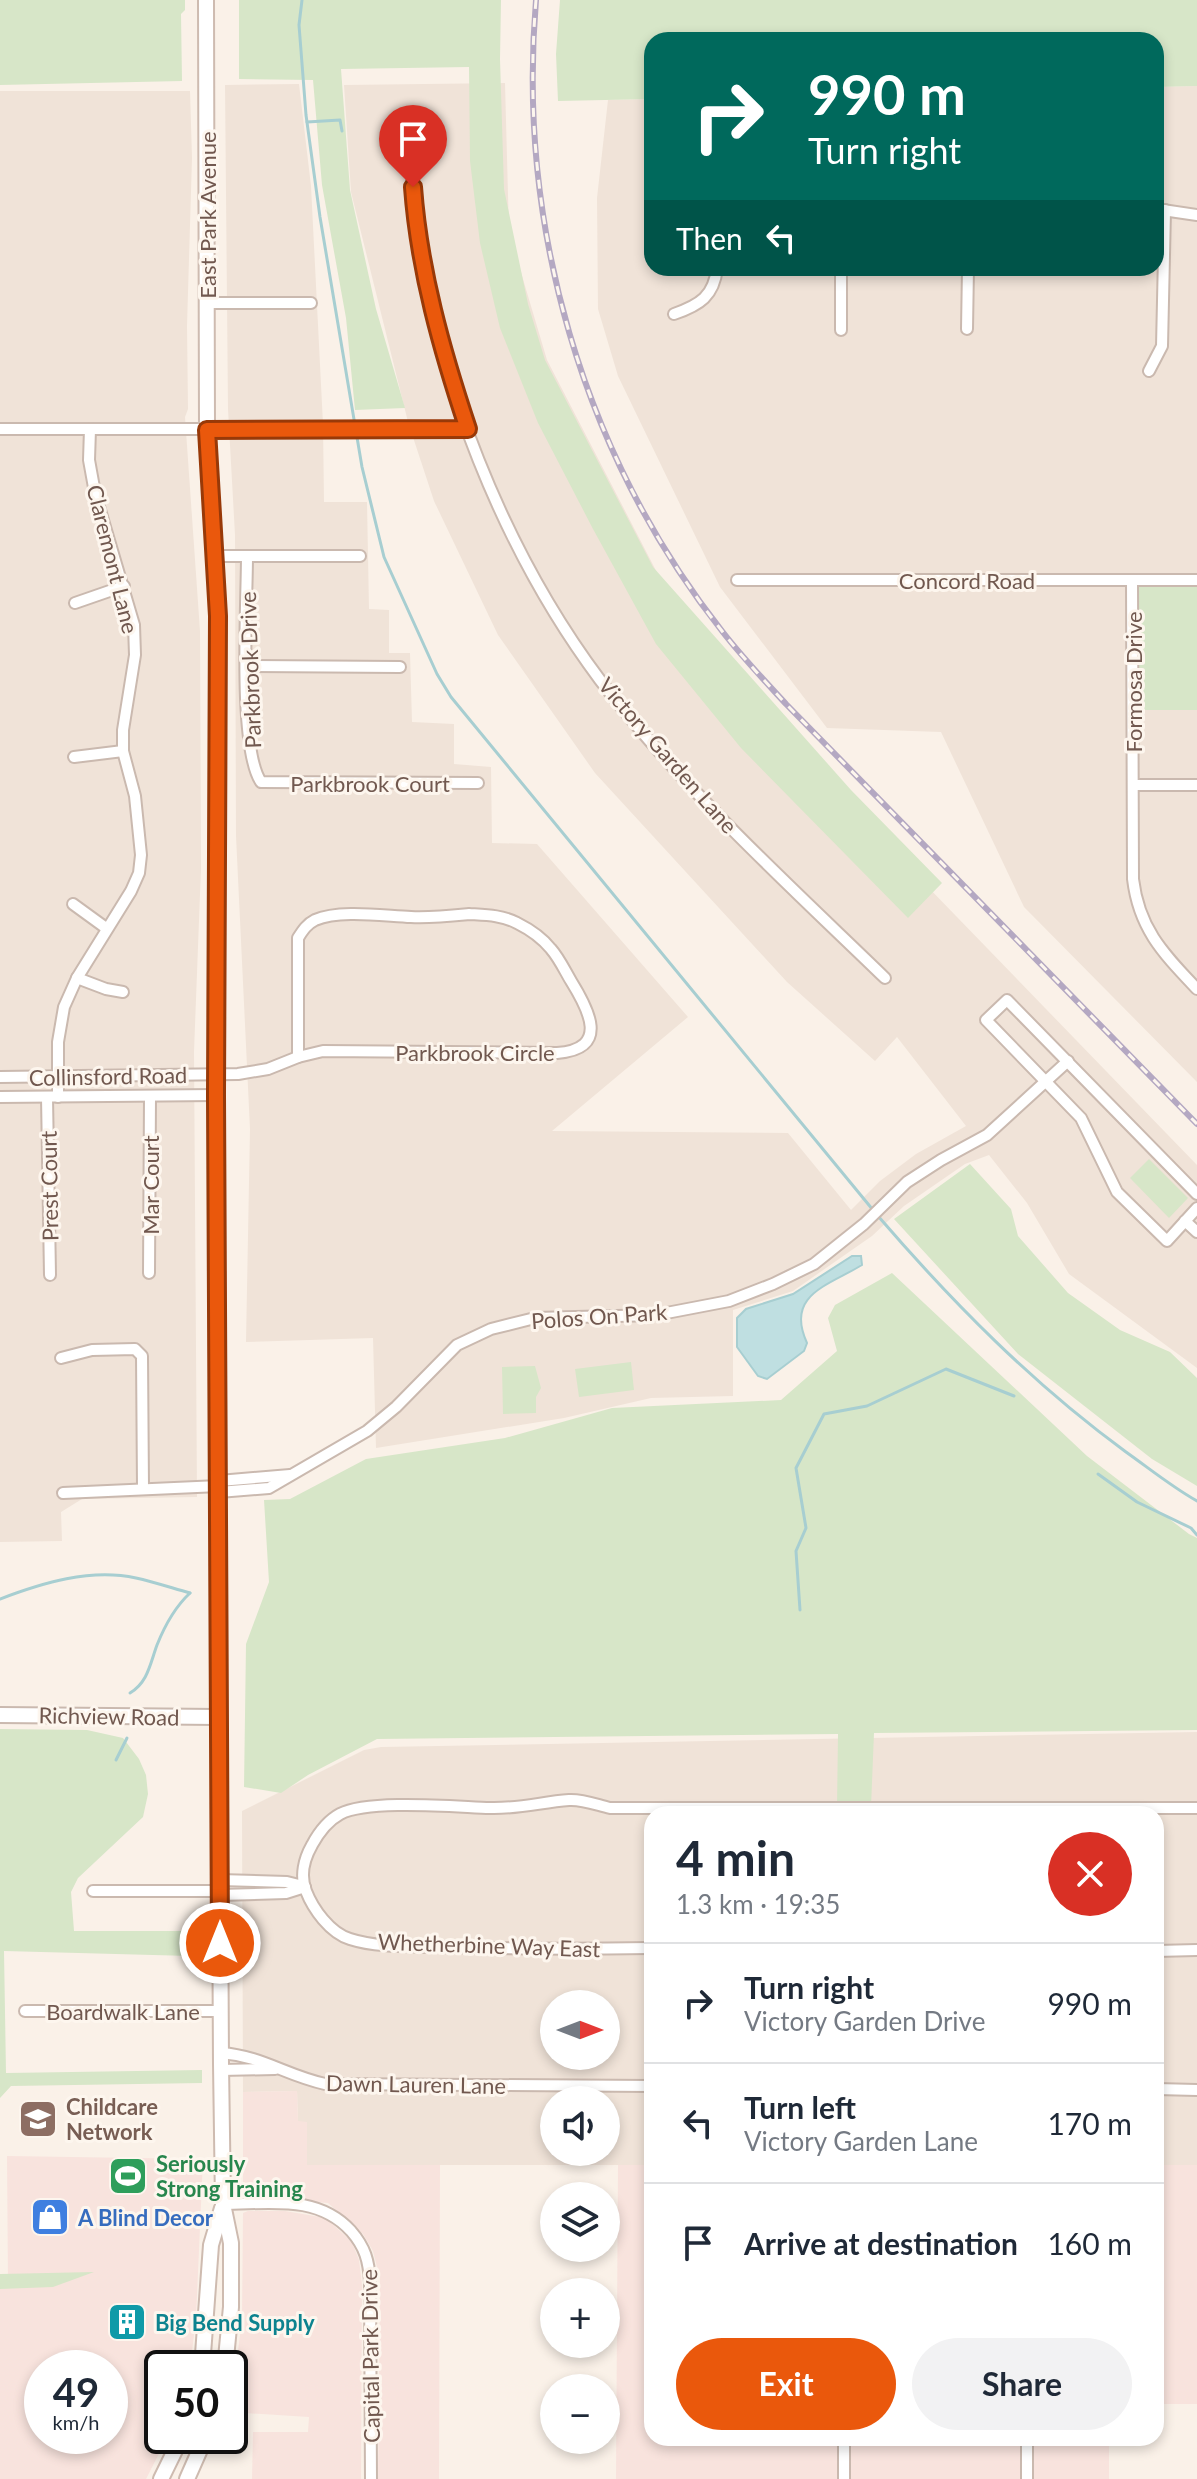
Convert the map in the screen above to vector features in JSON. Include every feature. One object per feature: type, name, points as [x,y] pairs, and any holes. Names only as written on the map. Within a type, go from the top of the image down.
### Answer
[{"type":"main road","name":"East Park Avenue","points":[[206,0],[207,430],[218,616],[216,1095],[223,2204]]},
{"type":"main road","name":"Richview Road","points":[[0,1715],[218,1717]]},
{"type":"main road","points":[[223,2204],[231,2243],[231,2307],[227,2350]]},
{"type":"main road","points":[[204,2350],[211,2245],[223,2204]]},
{"type":"main road","points":[[210,2283],[231,2267]]},
{"type":"main road","points":[[161,2479],[173,2454]]},
{"type":"main road","points":[[187,2479],[198,2454]]},
{"type":"street","name":"Victory Garden Lane","points":[[409,127],[415,218],[444,359],[488,484],[545,597],[600,679],[653,743],[746,842],[885,978]]},
{"type":"street","points":[[1164,210],[1197,215]]},
{"type":"street","points":[[674,314],[693,307],[711,293],[715,276]]},
{"type":"street","points":[[841,276],[841,330]]},
{"type":"street","points":[[967,329],[968,276]]},
{"type":"street","points":[[1149,371],[1162,346],[1161,276]]},
{"type":"street","points":[[207,303],[311,303]]},
{"type":"street","points":[[0,429],[468,429]]},
{"type":"street","name":"Claremont Lane","points":[[53,1097],[58,1077],[60,1022],[77,978],[131,891],[140,864],[135,796],[123,751],[123,730],[135,655],[134,625],[95,493],[89,460],[90,429]]},
{"type":"street","points":[[215,556],[360,556]]},
{"type":"street","name":"Parkbrook Drive","points":[[247,556],[249,727],[253,757],[261,782]]},
{"type":"street","name":"Concord Road","points":[[737,580],[1197,580]]},
{"type":"street","name":"Formosa Drive","points":[[1132,580],[1133,879],[1136,902],[1160,951],[1197,989]]},
{"type":"street","points":[[75,603],[124,586]]},
{"type":"street","points":[[247,666],[400,667]]},
{"type":"street","points":[[74,757],[123,751]]},
{"type":"street","name":"Parkbrook Court","points":[[261,782],[478,783]]},
{"type":"street","points":[[1133,785],[1197,785]]},
{"type":"street","points":[[73,904],[106,928]]},
{"type":"street","name":"Parkbrook Circle","points":[[216,1075],[268,1069],[323,1051],[565,1052],[586,1042],[591,1023],[586,1006],[551,949],[514,921],[469,914],[324,917],[304,928],[298,938],[298,1057]]},
{"type":"street","points":[[77,978],[123,992]]},
{"type":"street","points":[[1197,1194],[1007,1000],[986,1020],[1081,1118],[1117,1192],[1167,1241],[1197,1208]]},
{"type":"street","name":"Polos On Park","points":[[63,1493],[219,1486],[292,1475],[367,1431],[452,1350],[491,1329],[535,1318],[656,1315],[729,1301],[773,1284],[814,1264],[925,1169],[987,1135],[1068,1061]]},
{"type":"street","name":"Collinsford Road","points":[[0,1077],[216,1075]]},
{"type":"street","points":[[91,1097],[92,1077]]},
{"type":"street","name":"Collinsford Road","points":[[0,1097],[216,1095]]},
{"type":"street","name":"Prest Court","points":[[50,1275],[53,1097]]},
{"type":"street","name":"Mar Court","points":[[149,1273],[150,1097]]},
{"type":"street","points":[[1185,1221],[1197,1232]]},
{"type":"street","points":[[61,1358],[92,1350],[135,1349],[140,1352],[143,1488]]},
{"type":"street","points":[[93,1891],[220,1889],[287,1882],[305,1887],[304,1865],[313,1843],[330,1820],[355,1809],[429,1805],[493,1808],[538,1806],[569,1800],[610,1808],[644,1808]]},
{"type":"street","points":[[1164,1808],[1197,1808]]},
{"type":"street","name":"Whetherbine Way East","points":[[305,1887],[310,1901],[343,1936],[384,1945],[518,1949],[644,1948]]},
{"type":"street","points":[[1164,1951],[1197,1950]]},
{"type":"street","name":"Boardwalk Lane","points":[[25,2011],[221,2011]]},
{"type":"street","name":"Dawn Lauren Lane","points":[[221,2053],[245,2055],[301,2078],[325,2084],[644,2086]]},
{"type":"street","name":"Dawn Lauren Lane","points":[[221,2070],[279,2068]]},
{"type":"street","points":[[1164,2089],[1197,2090]]},
{"type":"street","name":"Capital Park Drive","points":[[223,2204],[304,2204],[319,2207],[342,2221],[366,2253],[370,2282],[371,2479]]},
{"type":"street","points":[[844,2446],[844,2479]]},
{"type":"street","points":[[1027,2446],[1027,2479]]},
{"type":"shaded area","points":[[505,83],[509,232],[547,360],[665,588],[743,696],[1197,1165],[1197,1368],[1069,1274],[1027,1203],[989,1155],[965,1164],[904,1206],[872,1236],[793,1291],[733,1310],[733,1396],[651,1398],[564,1418],[376,1448],[373,1338],[246,1342],[250,1129],[236,836],[235,535],[228,409],[225,85],[299,84],[311,186],[324,502],[367,502],[369,609],[389,610],[389,653],[410,653],[412,722],[454,724],[454,764],[491,767],[492,843],[537,844],[688,1017],[552,1131],[788,1133],[851,1210],[880,1181],[916,1154],[966,1126],[897,1037],[875,1061],[787,982],[595,773],[498,635],[434,501],[408,422],[351,192],[344,85]]},
{"type":"shaded area","points":[[1197,86],[1197,1082],[1024,907],[941,732],[827,728],[720,587],[618,376],[598,309],[597,198],[608,100],[644,99],[644,276],[1164,276],[1164,87]]},
{"type":"shaded area","points":[[0,91],[190,91],[192,158],[188,409],[185,417],[200,631],[201,868],[194,1052],[197,1497],[82,1499],[61,1512],[62,1541],[0,1542]]},
{"type":"shaded area","points":[[1197,1732],[1197,2165],[1164,2165],[1164,1806],[644,1806],[644,2165],[620,2165],[620,2086],[540,2086],[540,2165],[307,2165],[307,2122],[298,2122],[297,2091],[243,2092],[242,1811],[364,1750],[381,1747]]},
{"type":"shaded area","points":[[297,2091],[298,2121],[307,2122],[307,2165],[440,2165],[439,2479],[378,2479],[380,2279],[373,2251],[363,2234],[328,2203],[248,2197],[243,2194],[243,2092]]},
{"type":"shaded area","points":[[7,2156],[203,2159],[192,2350],[144,2350],[144,2454],[159,2454],[146,2479],[0,2479],[0,2285],[8,2284]]},
{"type":"shaded area","points":[[644,2165],[644,2446],[1109,2446],[1109,2479],[616,2479],[616,2454],[620,2454],[620,2374],[617,2374],[617,2358],[620,2358],[618,2166]]},
{"type":"shaded area","points":[[1164,2165],[1197,2165],[1197,2404],[1164,2404]]},
{"type":"shaded area","points":[[285,2211],[326,2218],[352,2242],[359,2260],[362,2285],[361,2479],[252,2479],[253,2432],[308,2432],[309,2417],[248,2413],[248,2350],[238,2350],[242,2320],[243,2213]]},
{"type":"green space","points":[[0,0],[185,0],[185,10],[181,14],[182,81],[0,85]]},
{"type":"green space","points":[[239,0],[501,0],[504,189],[528,304],[545,360],[653,567],[851,790],[942,883],[908,918],[741,748],[656,644],[538,423],[500,328],[480,243],[470,161],[469,67],[341,69],[350,190],[376,309],[405,408],[355,410],[346,318],[322,185],[313,80],[239,79]]},
{"type":"green space","points":[[560,0],[1197,0],[1197,86],[1164,87],[1164,32],[644,32],[644,99],[558,101],[556,54]]},
{"type":"green space","points":[[1136,583],[1197,583],[1197,710],[1136,710]]},
{"type":"green space","points":[[1149,1159],[1188,1198],[1169,1218],[1130,1178]]},
{"type":"green space","points":[[970,1164],[1011,1209],[1018,1236],[1068,1293],[1120,1330],[1170,1352],[1197,1378],[1197,1486],[1152,1459],[1018,1354],[894,1219]]},
{"type":"green space","points":[[892,1273],[1087,1456],[1197,1538],[1197,1730],[874,1733],[871,1806],[837,1806],[838,1734],[377,1739],[308,1775],[281,1793],[244,1787],[246,1644],[269,1582],[264,1500],[290,1499],[366,1459],[505,1438],[612,1408],[781,1400],[837,1351],[828,1318],[835,1305]]},
{"type":"green space","points":[[631,1362],[634,1390],[579,1397],[575,1369]]},
{"type":"green space","points":[[535,1366],[541,1388],[536,1397],[536,1413],[503,1414],[502,1367]]},
{"type":"green space","points":[[0,1729],[87,1730],[123,1738],[139,1759],[146,1775],[148,1794],[143,1817],[78,1878],[71,1892],[74,1931],[191,1931],[190,1956],[4,1951],[6,2073],[202,2070],[202,2083],[11,2086],[0,2098]]},
{"type":"green space","points":[[94,2272],[53,2287],[0,2289],[0,2274]]},
{"type":"water","points":[[852,1256],[861,1256],[862,1265],[823,1286],[806,1303],[801,1314],[807,1343],[804,1351],[767,1379],[758,1376],[737,1347],[737,1318],[746,1309],[793,1294]]},
{"type":"waterway","points":[[302,0],[299,25],[306,115],[362,467],[384,557],[437,674],[451,697],[873,1210]]},
{"type":"waterway","points":[[307,122],[340,120],[342,131]]},
{"type":"waterway","points":[[878,1216],[935,1280],[1026,1370],[1092,1426],[1197,1501]]},
{"type":"waterway","points":[[800,1610],[796,1551],[806,1528],[796,1468],[824,1414],[867,1406],[946,1369],[1014,1396]]},
{"type":"waterway","points":[[1098,1474],[1137,1502],[1191,1528],[1197,1535]]},
{"type":"waterway","points":[[0,1599],[49,1583],[101,1575],[136,1578],[190,1593]]},
{"type":"waterway","points":[[130,1693],[145,1678],[167,1623],[190,1593]]},
{"type":"waterway","points":[[116,1760],[127,1738]]},
{"type":"railway","points":[[536,0],[533,84],[537,168],[550,252],[569,333],[597,412],[631,489],[673,562],[730,641],[786,704],[1197,1124]]},
{"type":"place","name":"Childcare Network","points":[[38,2119]]},
{"type":"place","name":"Seriously Strong Training","points":[[128,2176]]},
{"type":"place","name":"A Blind Decor","points":[[50,2217]]},
{"type":"place","name":"Big Bend Supply","points":[[127,2322]]},
{"type":"route","points":[[220,1943],[216,1095],[218,616],[207,430],[468,429],[444,359],[424,269],[413,187]]}]
